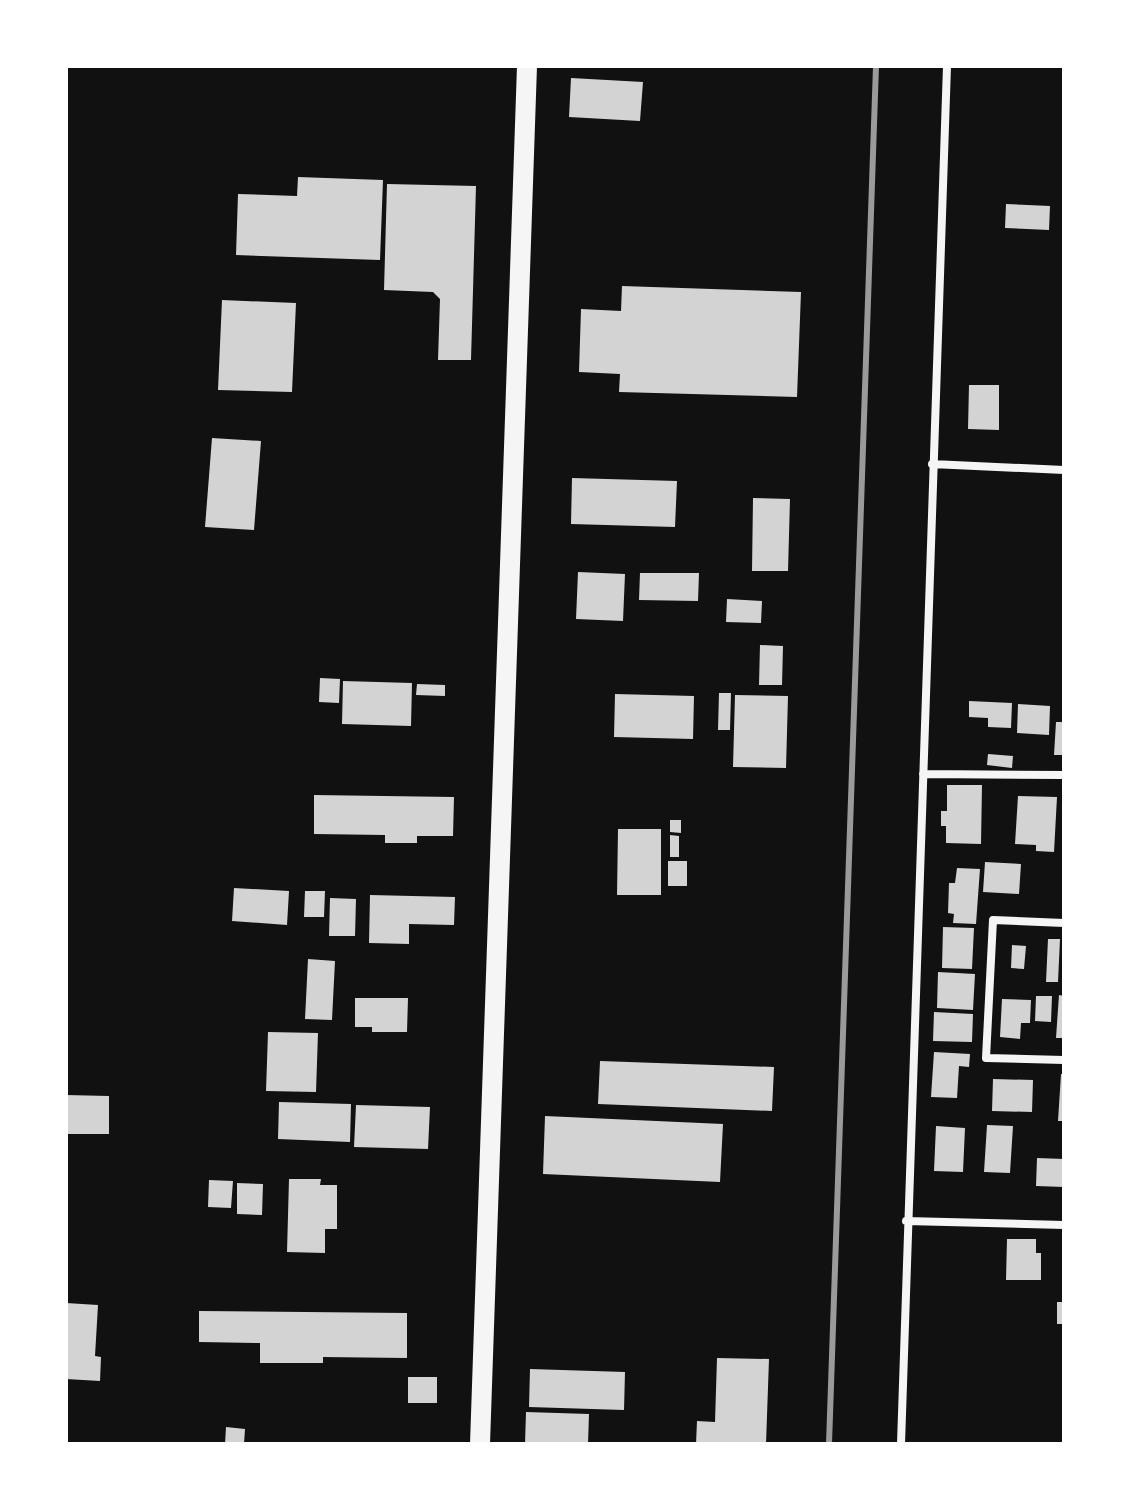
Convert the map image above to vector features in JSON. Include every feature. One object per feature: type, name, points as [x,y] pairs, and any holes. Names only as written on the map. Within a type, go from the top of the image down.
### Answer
[{"type":"highway","points":[[480,1444],[527,66]]},
{"type":"street","points":[[901,1444],[906,1221],[947,66]]},
{"type":"street","points":[[932,464],[1064,470]]},
{"type":"street","points":[[923,774],[1064,775]]},
{"type":"street","points":[[1064,923],[993,920],[986,1058],[1064,1060]]},
{"type":"street","points":[[906,1221],[1064,1225]]},
{"type":"building","points":[[571,78],[643,82],[640,121],[569,117]]},
{"type":"building","points":[[298,177],[383,180],[380,260],[236,255],[238,194],[297,196]]},
{"type":"building","points":[[387,184],[476,186],[471,360],[438,360],[440,299],[433,292],[384,290]]},
{"type":"building","points":[[1006,204],[1050,206],[1049,230],[1005,228]]},
{"type":"building","points":[[622,286],[801,292],[797,397],[619,392],[620,374],[579,372],[581,309],[621,311]]},
{"type":"building","points":[[222,300],[296,303],[292,392],[218,390]]},
{"type":"building","points":[[969,385],[999,385],[999,430],[968,429]]},
{"type":"building","points":[[212,438],[261,441],[254,530],[205,527]]},
{"type":"building","points":[[572,478],[677,481],[675,527],[571,524]]},
{"type":"building","points":[[753,498],[790,499],[788,571],[752,571]]},
{"type":"building","points":[[578,572],[625,574],[623,621],[576,619]]},
{"type":"building","points":[[640,573],[699,573],[698,601],[639,600]]},
{"type":"building","points":[[727,599],[762,601],[761,623],[726,622]]},
{"type":"building","points":[[760,645],[783,646],[782,685],[759,685]]},
{"type":"building","points":[[320,678],[340,679],[339,703],[319,702]]},
{"type":"building","points":[[343,681],[412,683],[411,726],[342,724]]},
{"type":"building","points":[[417,684],[445,685],[445,696],[416,695]]},
{"type":"building","points":[[719,693],[731,693],[730,730],[718,730]]},
{"type":"building","points":[[615,694],[694,696],[693,739],[614,737]]},
{"type":"building","points":[[735,695],[788,696],[786,768],[733,767]]},
{"type":"building","points":[[969,701],[1012,703],[1011,728],[988,727],[988,718],[969,717]]},
{"type":"building","points":[[1018,704],[1050,706],[1049,735],[1017,733]]},
{"type":"building","points":[[1056,722],[1064,722],[1064,755],[1054,755]]},
{"type":"building","points":[[988,754],[1013,756],[1012,768],[987,765]]},
{"type":"building","points":[[947,785],[982,785],[981,844],[946,843],[946,826],[941,826],[941,811],[947,811]]},
{"type":"building","points":[[314,795],[454,797],[453,836],[417,836],[417,843],[385,843],[385,835],[314,834]]},
{"type":"building","points":[[1018,796],[1057,797],[1054,852],[1036,851],[1036,845],[1015,844]]},
{"type":"building","points":[[670,820],[681,820],[681,833],[670,832]]},
{"type":"building","points":[[618,829],[661,829],[661,895],[617,895]]},
{"type":"building","points":[[670,835],[679,836],[679,857],[670,857]]},
{"type":"building","points":[[668,861],[687,861],[687,886],[668,886]]},
{"type":"building","points":[[985,862],[1021,864],[1019,894],[983,892]]},
{"type":"building","points":[[957,868],[980,869],[976,924],[953,923],[954,914],[948,913],[949,883],[955,883]]},
{"type":"building","points":[[234,888],[289,891],[287,925],[232,921]]},
{"type":"building","points":[[305,891],[325,891],[324,917],[304,917]]},
{"type":"building","points":[[370,895],[455,897],[454,925],[409,924],[409,944],[369,943]]},
{"type":"building","points":[[330,898],[356,899],[355,936],[329,936]]},
{"type":"building","points":[[943,927],[974,928],[972,969],[942,968]]},
{"type":"building","points":[[1048,939],[1060,939],[1058,982],[1046,982]]},
{"type":"building","points":[[1012,945],[1026,946],[1024,969],[1011,968]]},
{"type":"building","points":[[308,959],[335,961],[332,1020],[305,1019]]},
{"type":"building","points":[[938,972],[975,974],[973,1010],[937,1008]]},
{"type":"building","points":[[1059,995],[1064,996],[1064,1038],[1056,1038]]},
{"type":"building","points":[[1036,996],[1052,996],[1051,1022],[1035,1021]]},
{"type":"building","points":[[355,998],[408,998],[407,1032],[372,1032],[372,1027],[355,1027]]},
{"type":"building","points":[[1002,999],[1031,1000],[1030,1023],[1021,1023],[1020,1039],[1000,1037]]},
{"type":"building","points":[[934,1012],[973,1014],[972,1042],[933,1041]]},
{"type":"building","points":[[268,1032],[318,1033],[316,1092],[266,1091]]},
{"type":"building","points":[[934,1052],[970,1054],[969,1067],[959,1066],[957,1098],[931,1097]]},
{"type":"building","points":[[600,1061],[774,1067],[772,1111],[598,1104]]},
{"type":"building","points":[[1061,1074],[1064,1074],[1064,1121],[1058,1121]]},
{"type":"building","points":[[993,1079],[1033,1080],[1032,1112],[992,1111]]},
{"type":"building","points":[[66,1095],[109,1096],[109,1134],[66,1134]]},
{"type":"building","points":[[279,1102],[351,1104],[350,1142],[278,1139]]},
{"type":"building","points":[[356,1105],[430,1107],[428,1149],[354,1147]]},
{"type":"building","points":[[545,1116],[723,1124],[720,1182],[543,1174]]},
{"type":"building","points":[[987,1125],[1013,1126],[1010,1173],[984,1172]]},
{"type":"building","points":[[936,1126],[965,1128],[963,1172],[934,1171]]},
{"type":"building","points":[[1037,1158],[1064,1159],[1064,1187],[1036,1186]]},
{"type":"building","points":[[289,1179],[321,1179],[320,1185],[337,1185],[337,1229],[325,1229],[325,1253],[287,1252]]},
{"type":"building","points":[[209,1180],[233,1181],[231,1208],[208,1207]]},
{"type":"building","points":[[237,1183],[263,1184],[262,1215],[237,1214]]},
{"type":"building","points":[[1007,1239],[1036,1239],[1036,1253],[1041,1253],[1041,1280],[1006,1280]]},
{"type":"building","points":[[1057,1302],[1064,1302],[1064,1324],[1057,1324]]},
{"type":"building","points":[[66,1303],[98,1305],[95,1356],[101,1357],[100,1381],[66,1379]]},
{"type":"building","points":[[199,1311],[407,1313],[407,1358],[323,1357],[323,1363],[260,1363],[260,1343],[199,1342]]},
{"type":"building","points":[[717,1358],[769,1359],[766,1444],[696,1444],[697,1421],[715,1422]]},
{"type":"building","points":[[530,1369],[625,1372],[624,1410],[529,1407]]},
{"type":"building","points":[[408,1377],[437,1377],[437,1403],[408,1403]]},
{"type":"building","points":[[526,1412],[589,1414],[588,1444],[525,1444]]},
{"type":"building","points":[[226,1427],[245,1429],[244,1444],[225,1444]]},
{"type":"railway","points":[[829,1444],[876,66]]}]
